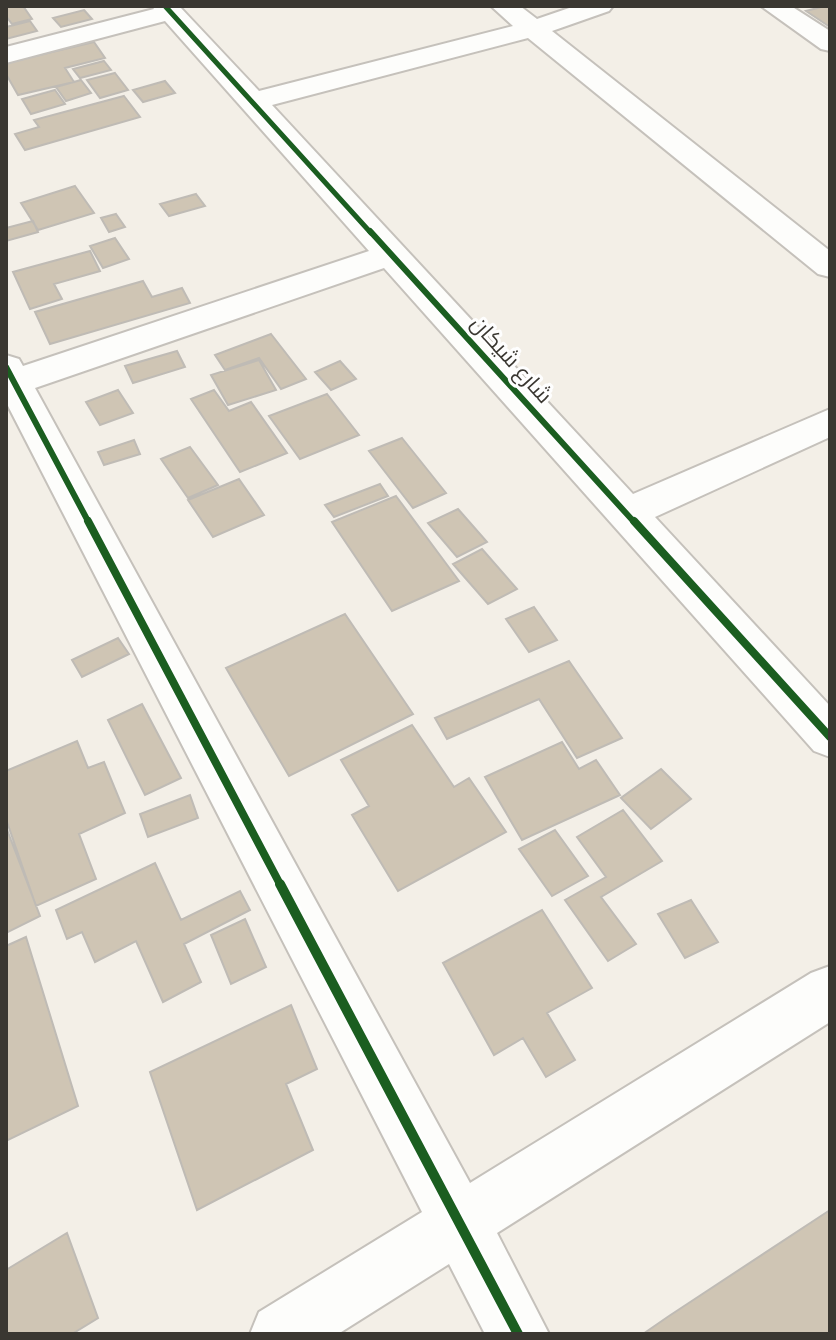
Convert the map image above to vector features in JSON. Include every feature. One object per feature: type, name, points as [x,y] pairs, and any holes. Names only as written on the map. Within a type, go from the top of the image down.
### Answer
[{"type":"street","points":[[504,6],[830,267]]},
{"type":"street","points":[[255,101],[533,29],[600,6]]},
{"type":"street","points":[[774,6],[830,43]]},
{"type":"street","points":[[6,55],[168,9]]},
{"type":"street","name":"شارع شيكان","points":[[168,9],[255,101],[830,737]]},
{"type":"street","points":[[391,254],[9,378],[462,1223],[518,1334]]},
{"type":"street","points":[[627,513],[830,422]]},
{"type":"street","points":[[281,1334],[830,992]]},
{"type":"building","points":[[6,6],[23,6],[32,19],[12,24],[6,16]]},
{"type":"building","points":[[825,6],[830,6],[830,27],[806,11]]},
{"type":"building","points":[[84,10],[92,19],[61,27],[53,18]]},
{"type":"building","points":[[30,21],[37,31],[6,39],[6,27]]},
{"type":"building","points":[[94,42],[105,58],[65,68],[74,82],[18,95],[6,74],[6,63]]},
{"type":"building","points":[[104,61],[111,70],[80,78],[73,69]]},
{"type":"building","points":[[115,73],[128,90],[100,98],[87,80]]},
{"type":"building","points":[[81,80],[91,93],[66,101],[56,87]]},
{"type":"building","points":[[165,81],[175,93],[143,102],[133,90]]},
{"type":"building","points":[[55,90],[65,104],[31,114],[22,99]]},
{"type":"building","points":[[124,96],[140,117],[25,150],[15,134],[39,127],[34,120]]},
{"type":"building","points":[[75,186],[94,213],[38,230],[21,203]]},
{"type":"building","points":[[196,194],[205,206],[169,216],[160,204]]},
{"type":"building","points":[[116,214],[125,227],[109,232],[101,218]]},
{"type":"building","points":[[33,221],[38,232],[6,241],[6,228]]},
{"type":"building","points":[[115,238],[129,259],[103,268],[90,246]]},
{"type":"building","points":[[90,251],[100,271],[54,284],[62,299],[30,309],[13,272]]},
{"type":"building","points":[[143,281],[152,297],[182,288],[190,303],[50,344],[35,312]]},
{"type":"building","points":[[271,334],[306,379],[281,389],[259,358],[225,370],[215,355]]},
{"type":"building","points":[[177,351],[185,367],[133,383],[125,366]]},
{"type":"building","points":[[259,360],[276,390],[228,405],[211,375]]},
{"type":"building","points":[[340,361],[356,379],[331,390],[315,372]]},
{"type":"building","points":[[118,390],[133,413],[100,425],[86,402]]},
{"type":"building","points":[[214,390],[229,411],[251,402],[287,453],[240,472],[191,399]]},
{"type":"building","points":[[327,394],[359,435],[300,459],[269,416]]},
{"type":"building","points":[[402,438],[446,493],[413,508],[369,451]]},
{"type":"building","points":[[134,440],[140,454],[104,465],[98,452]]},
{"type":"building","points":[[190,447],[218,485],[188,498],[161,459]]},
{"type":"building","points":[[239,479],[264,515],[213,537],[188,500]]},
{"type":"building","points":[[380,484],[388,496],[334,517],[325,505]]},
{"type":"building","points":[[396,496],[459,581],[392,611],[332,522]]},
{"type":"building","points":[[458,509],[487,542],[457,557],[428,523]]},
{"type":"building","points":[[482,549],[517,589],[488,604],[453,564]]},
{"type":"building","points":[[534,607],[557,640],[529,652],[506,619]]},
{"type":"building","points":[[345,614],[413,714],[289,776],[226,668]]},
{"type":"building","points":[[118,638],[129,654],[82,677],[72,660]]},
{"type":"building","points":[[569,661],[622,738],[577,758],[539,699],[447,739],[435,718]]},
{"type":"building","points":[[142,704],[181,778],[145,795],[108,720]]},
{"type":"building","points":[[412,725],[454,787],[469,778],[506,832],[398,891],[352,815],[369,806],[341,760]]},
{"type":"building","points":[[77,741],[88,768],[104,762],[125,813],[79,834],[96,879],[36,906],[6,819],[6,771]]},
{"type":"building","points":[[562,742],[579,769],[596,760],[620,795],[522,840],[485,777]]},
{"type":"building","points":[[661,769],[691,799],[651,829],[621,798]]},
{"type":"building","points":[[190,795],[198,818],[148,837],[140,814]]},
{"type":"building","points":[[623,810],[662,861],[601,897],[636,944],[608,961],[565,900],[606,877],[577,837]]},
{"type":"building","points":[[6,827],[40,916],[6,933]]},
{"type":"building","points":[[555,830],[588,876],[552,896],[519,849]]},
{"type":"building","points":[[155,863],[181,920],[240,891],[250,910],[184,944],[201,982],[163,1002],[136,941],[95,962],[82,932],[67,939],[56,910]]},
{"type":"building","points":[[691,900],[718,942],[685,958],[658,914]]},
{"type":"building","points":[[542,910],[592,988],[547,1013],[575,1060],[546,1077],[523,1038],[494,1055],[443,963]]},
{"type":"building","points":[[245,919],[266,967],[231,984],[211,935]]},
{"type":"building","points":[[26,937],[78,1106],[6,1141],[6,946]]},
{"type":"building","points":[[291,1005],[317,1069],[286,1084],[313,1150],[197,1210],[150,1072]]},
{"type":"building","points":[[830,1210],[830,1334],[643,1334],[669,1316]]},
{"type":"building","points":[[67,1233],[98,1318],[72,1334],[6,1334],[6,1270]]},
{"type":"cycle path","points":[[165,6],[830,737]]},
{"type":"cycle path","points":[[6,367],[518,1334]]}]
